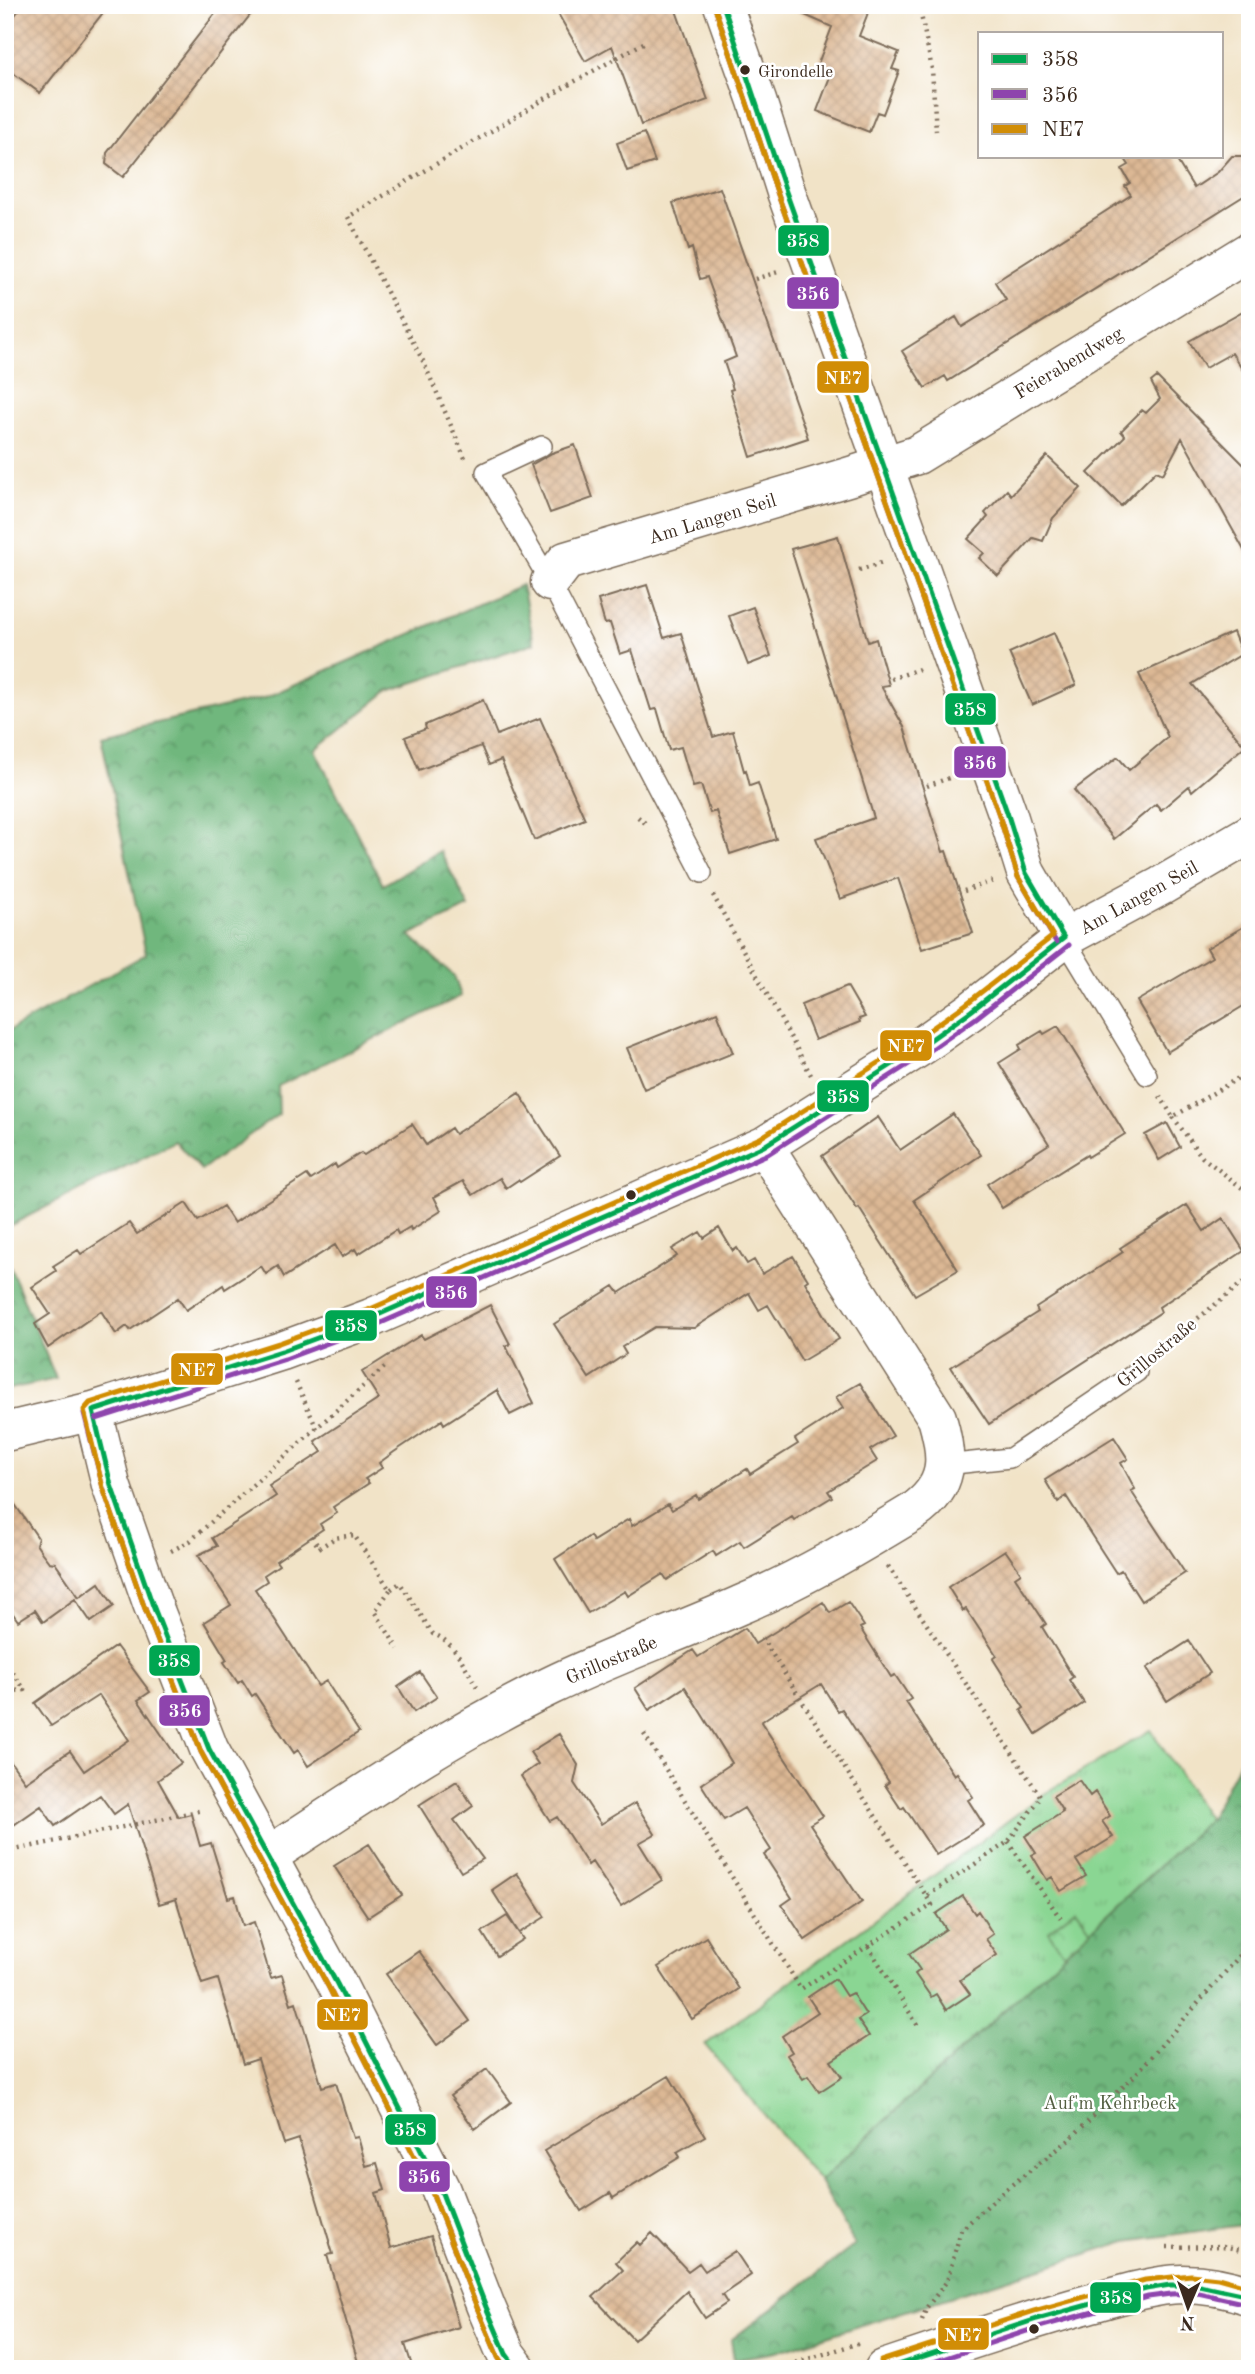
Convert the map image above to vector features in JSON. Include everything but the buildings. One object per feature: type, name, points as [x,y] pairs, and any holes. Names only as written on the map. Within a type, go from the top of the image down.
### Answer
[{"type":"street","name":"Am Langen Seil","points":[[723,5],[883,466],[1007,812],[1026,873],[1063,938],[1161,886],[1250,834]]},
{"type":"street","name":"Feierabendweg","points":[[883,466],[917,455],[1250,251]]},
{"type":"street","name":"Am Langen Seil","points":[[550,582],[566,561],[883,466]]},
{"type":"street","points":[[5,1432],[93,1411],[272,1354],[371,1318],[764,1146],[828,1107],[971,1011],[1063,938]]},
{"type":"street","points":[[764,1146],[937,1418],[944,1444],[945,1465]]},
{"type":"street","points":[[93,1411],[111,1485],[209,1749],[337,1984],[440,2188],[486,2307],[506,2354],[517,2369]]},
{"type":"street","name":"Grillostraße","points":[[268,1856],[405,1767],[494,1714],[597,1664],[742,1605],[870,1538],[928,1501],[940,1486],[945,1465]]},
{"type":"street","points":[[884,2369],[1119,2295],[1179,2284],[1218,2287],[1250,2296]]},
{"type":"lane","points":[[542,446],[486,472],[550,582],[702,873]]},
{"type":"lane","points":[[1063,938],[1147,1075]]},
{"type":"lane","name":"Grillostraße","points":[[945,1465],[1010,1458],[1137,1373]]},
{"type":"path","points":[[919,5],[933,69],[936,131]]},
{"type":"path","points":[[486,472],[466,461],[424,363],[348,217],[563,88],[647,41]]},
{"type":"path","points":[[755,279],[779,272]]},
{"type":"path","points":[[859,570],[882,563]]},
{"type":"path","points":[[891,679],[919,669]]},
{"type":"path","points":[[927,786],[957,775]]},
{"type":"path","points":[[638,817],[647,825]]},
{"type":"path","points":[[702,873],[828,1107]]},
{"type":"path","points":[[964,891],[994,881]]},
{"type":"path","points":[[1173,1117],[1250,1071]]},
{"type":"path","points":[[1147,1075],[1202,1157],[1250,1194]]},
{"type":"path","name":"Grillostraße","points":[[1137,1373],[1154,1354],[1250,1277]]},
{"type":"path","points":[[140,1569],[190,1541],[387,1364]]},
{"type":"path","points":[[305,1402],[317,1429]]},
{"type":"path","points":[[312,1536],[319,1548],[335,1538],[354,1535],[390,1590]]},
{"type":"path","points":[[870,1538],[1041,1797],[1008,1842],[927,1896]]},
{"type":"path","points":[[398,1649],[375,1611],[390,1590],[400,1583],[433,1634],[442,1637],[465,1668]]},
{"type":"path","points":[[644,1734],[801,1989],[932,1905],[742,1605]]},
{"type":"path","points":[[5,1661],[25,1690],[13,1691],[5,1696]]},
{"type":"path","points":[[5,1852],[237,1802]]},
{"type":"path","points":[[1008,1842],[1063,1922]]},
{"type":"path","points":[[933,2353],[922,2321],[927,2307],[947,2281],[961,2230],[1005,2190],[1068,2141],[1136,2074],[1250,1944]]},
{"type":"path","points":[[868,1946],[918,2026]]},
{"type":"green space","points":[[522,585],[534,643],[388,691],[315,750],[383,885],[440,851],[469,907],[409,935],[454,976],[461,996],[278,1086],[279,1114],[201,1170],[175,1141],[5,1228],[5,1033],[146,954],[101,736],[264,698]]},
{"type":"green space","points":[[5,1254],[56,1379],[5,1390]]},
{"type":"green space","points":[[1151,1730],[1209,1820],[820,2181],[705,2045],[1044,1794]]},
{"type":"green space","name":"Auf'm Kehrbeck","points":[[1250,1742],[1250,2224],[1127,2241],[776,2352],[734,2359],[731,2340],[855,2245],[820,2181],[1209,1820]]},
{"type":"green space","points":[[1076,1909],[1091,1930],[1064,1954],[1048,1931]]},
{"type":"transit line","name":"358","points":[[723,5],[785,189],[1007,812],[1026,873],[1064,938]]},
{"type":"transit line","name":"356","points":[[715,8],[777,192],[999,815],[1018,877],[1056,942]]},
{"type":"transit line","name":"NE7","points":[[506,2369],[478,2310],[432,2192],[329,1988],[201,1752],[144,1606],[103,1488],[84,1410],[90,1403],[279,1343],[368,1310],[760,1138],[918,1038],[1053,936],[1018,877],[999,815],[777,192],[715,8]]},
{"type":"transit line","name":"358","points":[[93,1411],[282,1351],[371,1318],[764,1146],[923,1045],[1064,938]]},
{"type":"transit line","name":"356","points":[[96,1419],[285,1359],[374,1326],[768,1154],[928,1052],[1069,945]]},
{"type":"transit line","name":"358","points":[[93,1411],[111,1485],[152,1603],[209,1749],[337,1984],[440,2188],[486,2307],[506,2354],[517,2369]]},
{"type":"transit line","name":"356","points":[[84,1413],[103,1488],[144,1606],[201,1752],[329,1988],[432,2192],[478,2310],[506,2369]]},
{"type":"transit line","name":"NE7","points":[[881,2361],[1034,2311],[1145,2280],[1191,2275],[1218,2278],[1250,2287]]},
{"type":"transit line","name":"358","points":[[885,2369],[1037,2319],[1146,2289],[1170,2285],[1199,2285],[1250,2296]]},
{"type":"transit line","name":"356","points":[[912,2369],[1039,2327],[1148,2297],[1198,2293],[1247,2304]]},
{"type":"place","name":"Girondelle","points":[[745,70]]}]
